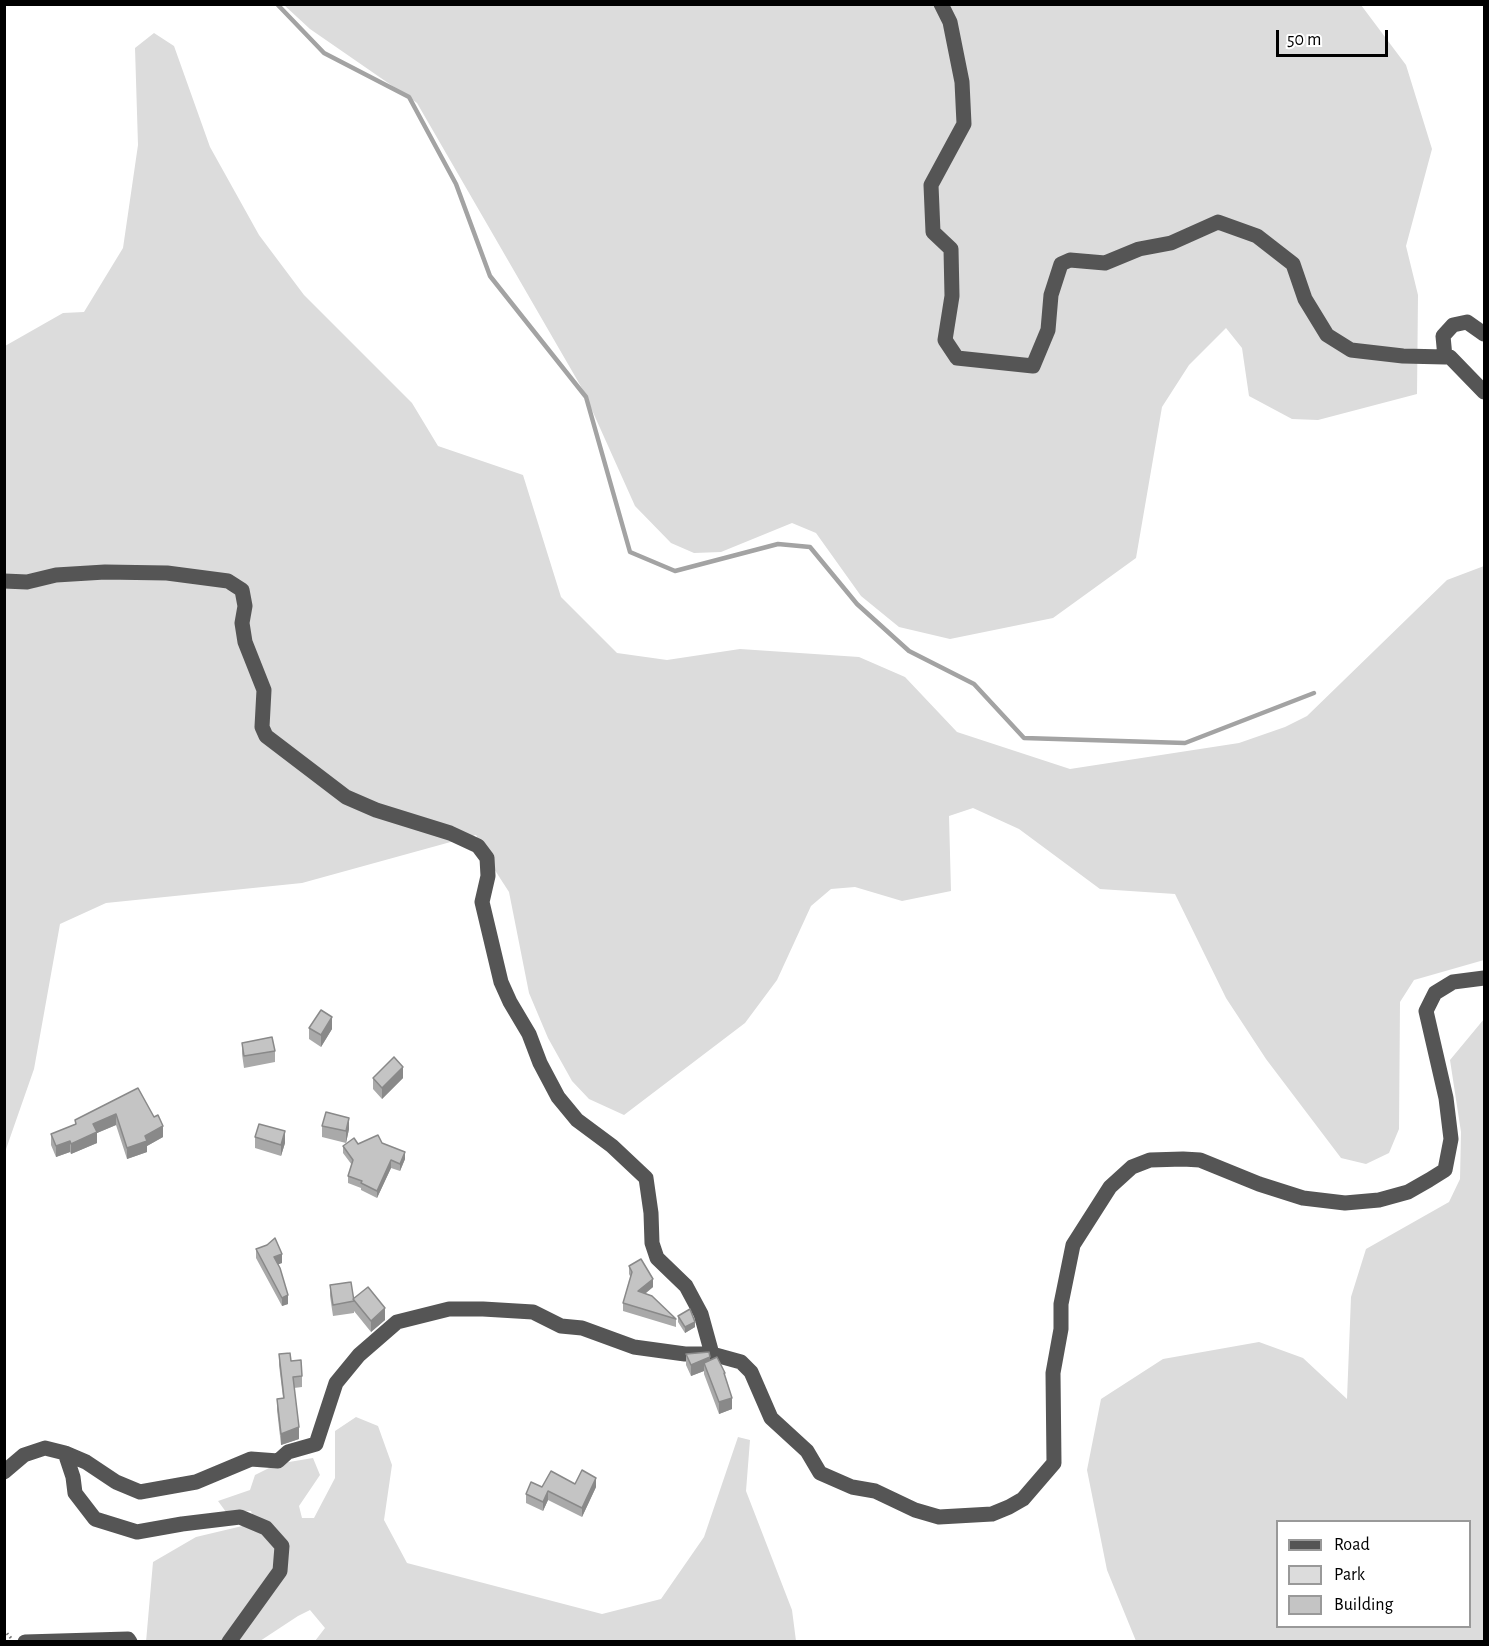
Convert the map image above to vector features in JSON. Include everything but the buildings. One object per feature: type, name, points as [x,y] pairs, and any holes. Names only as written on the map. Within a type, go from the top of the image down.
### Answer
[{"type":"street","points":[[941,4],[950,22],[962,82],[964,124],[931,185],[933,232],[951,249],[952,296],[945,340],[957,358],[1033,366],[1048,330],[1051,295],[1061,264],[1070,260],[1105,263],[1139,249],[1171,243],[1218,222],[1257,236],[1293,264],[1305,299],[1327,335],[1351,350],[1403,356],[1450,357],[1485,392]]},
{"type":"street","points":[[1445,357],[1443,336],[1453,325],[1467,322],[1485,334]]},
{"type":"street","points":[[4,581],[27,582],[56,576],[105,572],[167,573],[228,581],[242,590],[245,606],[242,623],[245,642],[264,690],[262,727],[266,736],[346,797],[376,810],[450,833],[478,846],[487,858],[488,876],[482,902],[501,982],[510,1002],[529,1034],[540,1063],[558,1097],[577,1120],[612,1146],[646,1178],[652,1243],[657,1258],[686,1286],[701,1314],[712,1354]]},
{"type":"street","points":[[4,1472],[24,1455],[45,1448],[86,1462],[116,1482],[140,1492],[196,1482],[251,1459],[278,1461],[288,1452],[316,1444],[336,1383],[359,1355],[397,1322],[449,1309],[533,1312],[561,1326],[582,1328],[634,1347],[685,1354],[712,1354],[741,1362],[751,1372],[771,1418],[807,1451],[820,1473],[852,1487],[875,1491],[915,1510],[939,1517],[993,1514],[1023,1499],[1054,1463],[1053,1372],[1061,1329],[1061,1304],[1073,1245],[1110,1187],[1131,1167],[1150,1160],[1183,1159],[1200,1160],[1259,1184],[1303,1198],[1345,1203],[1379,1200],[1408,1192],[1445,1170],[1451,1139],[1446,1098],[1426,1011],[1435,993],[1453,982],[1485,978]]},
{"type":"street","points":[[65,1453],[73,1477],[75,1493],[95,1519],[136,1532],[240,1517],[266,1528],[282,1546],[280,1571],[229,1641]]},
{"type":"street","points":[[25,1641],[128,1639],[129,1641]]},
{"type":"path","points":[[4,1630],[15,1641]]},
{"type":"green space","points":[[284,5],[1361,5],[1406,65],[1432,149],[1406,246],[1418,295],[1417,394],[1318,420],[1292,419],[1249,396],[1242,348],[1226,328],[1189,365],[1162,407],[1136,558],[1053,618],[950,639],[899,627],[861,596],[816,533],[792,523],[721,552],[694,553],[671,543],[635,506],[583,390],[417,103],[310,29]]},
{"type":"green space","points":[[154,33],[174,46],[210,147],[259,235],[304,295],[412,403],[438,446],[523,475],[561,597],[617,653],[667,660],[740,649],[859,657],[905,677],[957,732],[1070,769],[1239,743],[1285,727],[1307,716],[1447,580],[1484,566],[1484,960],[1414,980],[1400,1002],[1399,1129],[1389,1153],[1366,1164],[1341,1158],[1266,1059],[1226,998],[1175,894],[1100,889],[1019,829],[973,808],[949,816],[951,891],[902,901],[855,887],[831,889],[811,906],[777,980],[745,1023],[624,1115],[589,1099],[572,1081],[548,1038],[529,993],[509,892],[487,858],[476,835],[302,883],[106,903],[60,924],[34,1069],[5,1152],[5,346],[63,313],[84,312],[123,248],[138,145],[135,48]]},
{"type":"green space","points":[[1484,1019],[1484,1641],[1136,1641],[1107,1570],[1087,1470],[1101,1399],[1163,1359],[1259,1342],[1303,1358],[1347,1399],[1351,1297],[1366,1249],[1449,1202],[1460,1179],[1461,1132],[1450,1060]]},
{"type":"green space","points":[[356,1417],[378,1426],[392,1465],[384,1520],[407,1563],[602,1614],[661,1599],[704,1537],[738,1437],[750,1440],[746,1491],[792,1610],[796,1641],[315,1641],[325,1628],[310,1610],[260,1641],[146,1642],[153,1562],[196,1537],[255,1523],[251,1511],[226,1512],[218,1501],[250,1490],[255,1475],[277,1464],[313,1458],[320,1475],[299,1506],[302,1518],[314,1518],[335,1478],[335,1431]]},
{"type":"waterway","points":[[277,4],[324,53],[409,97],[456,184],[490,276],[586,397],[630,552],[675,571],[778,544],[810,547],[857,604],[909,651],[974,684],[1024,738],[1185,743],[1314,693]]}]
